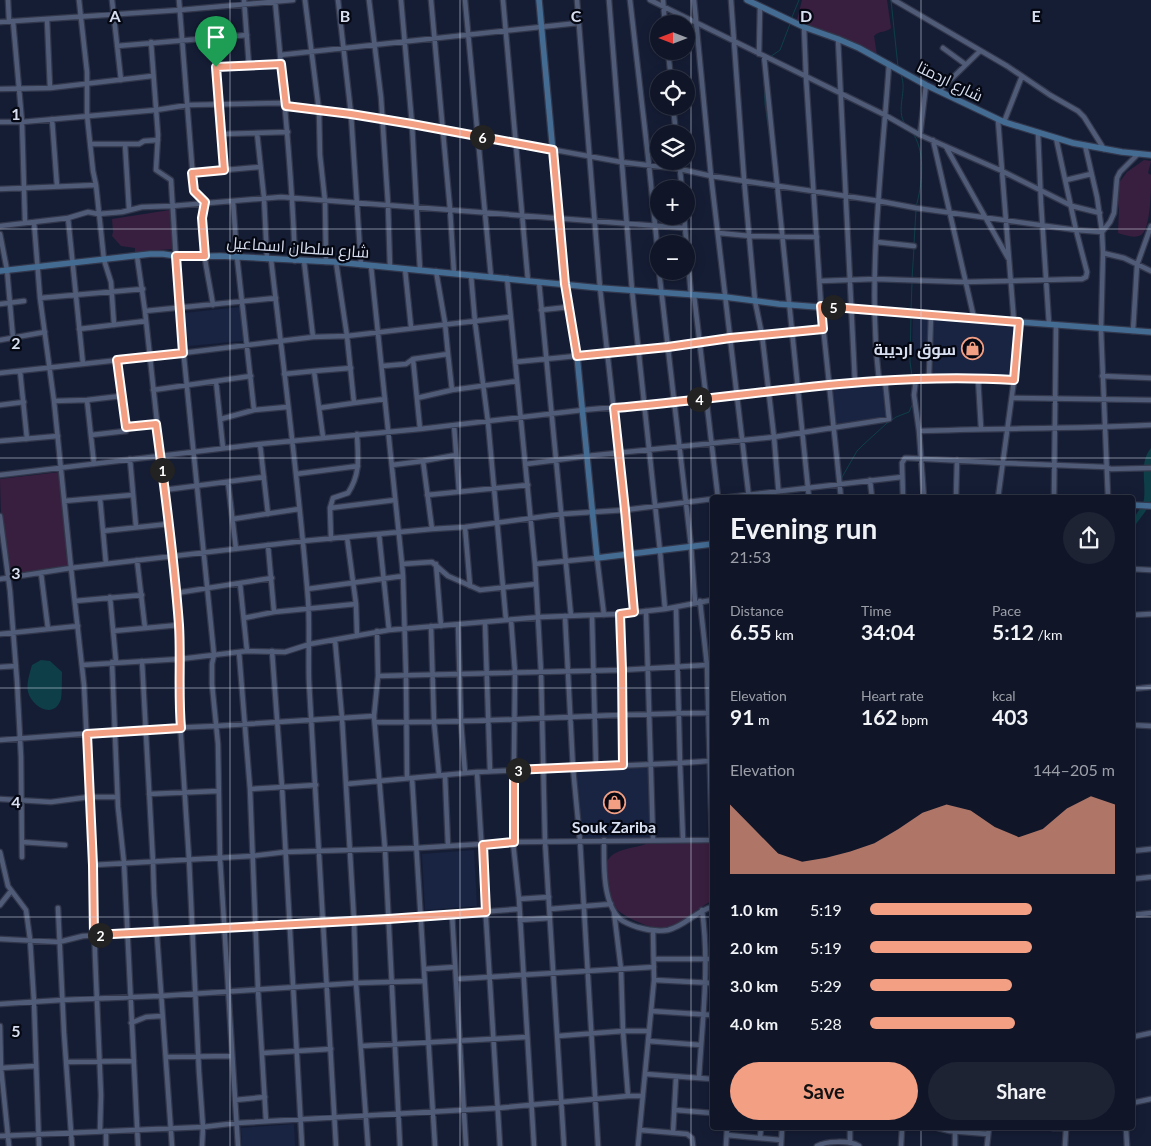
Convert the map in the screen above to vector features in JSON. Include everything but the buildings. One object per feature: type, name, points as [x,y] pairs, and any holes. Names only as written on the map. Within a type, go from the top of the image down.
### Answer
[{"type":"street","points":[[8,0],[22,122],[25,222]]},
{"type":"street","points":[[79,0],[87,72],[87,115],[93,171],[104,260],[111,282],[110,291],[114,325]]},
{"type":"street","points":[[112,0],[121,80]]},
{"type":"street","points":[[179,0],[194,191],[205,202]]},
{"type":"street","points":[[0,22],[180,10],[245,2],[293,0]]},
{"type":"street","points":[[305,0],[319,111],[320,155],[325,200],[326,262]]},
{"type":"street","points":[[338,0],[351,114],[361,265]]},
{"type":"street","points":[[369,0],[382,119],[390,267]]},
{"type":"street","points":[[401,0],[412,124],[420,270]]},
{"type":"street","points":[[431,0],[436,38],[454,273]]},
{"type":"street","points":[[465,0],[491,277]]},
{"type":"street","points":[[502,0],[528,281]]},
{"type":"street","points":[[539,0],[558,218],[565,284],[577,356],[604,615]]},
{"type":"street","points":[[577,0],[600,288],[625,510],[634,612]]},
{"type":"street","points":[[609,0],[632,290],[656,506],[665,609]]},
{"type":"street","points":[[630,0],[656,235]]},
{"type":"street","points":[[650,0],[680,15]]},
{"type":"street","points":[[664,0],[664,15]]},
{"type":"street","points":[[694,0],[695,15]]},
{"type":"street","points":[[731,0],[755,301],[762,335],[779,495]]},
{"type":"street","name":"شارع اردمتا","points":[[748,0],[804,27],[838,39],[926,85],[1001,121],[1085,145],[1151,155]]},
{"type":"street","points":[[894,0],[1022,76],[1081,114],[1104,149]]},
{"type":"street","points":[[275,1],[286,106],[295,261]]},
{"type":"street","points":[[245,2],[249,66]]},
{"type":"street","points":[[760,6],[762,55],[783,236],[788,304],[809,495]]},
{"type":"street","points":[[47,19],[50,88]]},
{"type":"street","points":[[695,22],[920,134],[1002,171],[1072,206],[1100,213]]},
{"type":"street","points":[[695,22],[711,176],[749,495]]},
{"type":"street","points":[[280,55],[578,23]]},
{"type":"street","points":[[804,27],[821,306],[841,495]]},
{"type":"street","points":[[117,46],[246,35]]},
{"type":"street","points":[[214,37],[224,170]]},
{"type":"street","points":[[838,39],[855,383]]},
{"type":"street","points":[[151,42],[158,140],[156,170],[171,180],[183,353],[214,655],[212,684],[216,726],[220,858],[238,1146]]},
{"type":"street","points":[[943,48],[965,64]]},
{"type":"street","points":[[939,91],[980,51]]},
{"type":"street","points":[[216,67],[281,64]]},
{"type":"street","points":[[879,380],[875,279],[889,64]]},
{"type":"street","points":[[0,89],[50,88],[152,76]]},
{"type":"street","points":[[999,495],[1014,380],[1017,322],[1008,260],[1002,171],[1001,121],[1022,76]]},
{"type":"street","points":[[920,134],[926,85]]},
{"type":"street","points":[[0,122],[22,122],[156,110],[188,105],[280,103],[286,106],[382,119],[621,162],[649,165]]},
{"type":"street","points":[[52,119],[57,186]]},
{"type":"street","points":[[222,134],[288,132]]},
{"type":"street","points":[[257,133],[269,259],[276,298],[307,589],[310,644],[308,663],[336,1146]]},
{"type":"street","points":[[1038,133],[1046,280],[1052,324],[1055,398],[1054,495]]},
{"type":"street","points":[[820,281],[875,279],[964,282],[1075,280],[1086,277],[1087,272],[1056,138]]},
{"type":"street","points":[[91,144],[125,144],[158,140]]},
{"type":"street","points":[[933,140],[964,282],[974,318]]},
{"type":"street","points":[[125,144],[129,209]]},
{"type":"street","points":[[1085,145],[1100,213],[1102,232],[1102,376],[1108,495]]},
{"type":"street","points":[[945,146],[1008,260]]},
{"type":"street","points":[[1102,232],[1114,213],[1117,178],[1120,172],[1139,153]]},
{"type":"street","points":[[192,173],[260,166]]},
{"type":"street","points":[[684,170],[711,176],[744,179],[916,208],[1102,232]]},
{"type":"street","points":[[1066,180],[1091,174]]},
{"type":"street","points":[[0,189],[96,185]]},
{"type":"street","points":[[0,226],[68,218],[88,212],[98,214],[122,212],[142,207],[292,197],[685,228]]},
{"type":"street","points":[[233,201],[237,257],[254,410]]},
{"type":"street","points":[[205,202],[202,218],[205,256],[213,305]]},
{"type":"street","points":[[68,218],[83,364]]},
{"type":"street","points":[[34,222],[40,298],[62,468],[82,665],[93,865],[96,998],[103,1131],[106,1146]]},
{"type":"street","points":[[685,225],[718,495]]},
{"type":"street","points":[[1133,331],[1136,264],[1149,236],[1151,226]]},
{"type":"street","points":[[719,233],[750,236],[816,237]]},
{"type":"street","points":[[0,234],[7,270],[13,338]]},
{"type":"street","points":[[877,242],[914,246]]},
{"type":"street","points":[[1103,252],[1124,258],[1151,271]]},
{"type":"street","name":"شارع سلطان اسماعيل","points":[[0,271],[163,254],[336,262],[600,288],[1052,324],[1101,330],[1151,332]]},
{"type":"street","points":[[137,256],[143,288],[156,424],[179,625],[181,728],[203,1127],[202,1146]]},
{"type":"street","points":[[304,261],[313,337]]},
{"type":"street","points":[[336,262],[347,336],[354,403]]},
{"type":"street","points":[[371,266],[403,576],[406,723],[417,848],[435,1146]]},
{"type":"street","points":[[406,269],[411,327]]},
{"type":"street","points":[[436,271],[445,323],[452,390]]},
{"type":"street","points":[[471,275],[504,587],[515,672],[514,842],[534,1146]]},
{"type":"street","points":[[507,278],[535,564],[541,672],[545,841],[564,1146]]},
{"type":"street","points":[[660,280],[698,602],[706,649],[710,713],[710,770]]},
{"type":"street","points":[[539,282],[550,414],[562,514],[571,616]]},
{"type":"street","points":[[40,298],[143,288]]},
{"type":"street","points":[[145,311],[276,298]]},
{"type":"street","points":[[0,304],[24,301]]},
{"type":"street","points":[[541,310],[569,307]]},
{"type":"street","points":[[929,377],[931,315]]},
{"type":"street","points":[[0,373],[313,337],[347,336],[445,323],[475,322],[510,316]]},
{"type":"street","points":[[79,329],[146,321]]},
{"type":"street","points":[[515,362],[823,329]]},
{"type":"street","points":[[0,340],[45,332]]},
{"type":"street","points":[[382,366],[406,364],[413,359],[448,354]]},
{"type":"street","points":[[413,359],[420,429]]},
{"type":"street","points":[[91,435],[126,431],[117,360]]},
{"type":"street","points":[[284,374],[350,368]]},
{"type":"street","points":[[20,370],[27,439]]},
{"type":"street","points":[[314,371],[324,437]]},
{"type":"street","points":[[154,390],[251,376]]},
{"type":"street","points":[[1102,376],[1151,378]]},
{"type":"street","points":[[0,475],[324,437],[420,429],[583,410],[737,396],[879,380],[929,377],[1014,380]]},
{"type":"street","points":[[978,378],[981,428]]},
{"type":"street","points":[[916,379],[914,395],[919,430],[924,495]]},
{"type":"street","points":[[526,464],[618,452],[680,448],[774,437],[889,419],[885,380]]},
{"type":"street","points":[[216,381],[224,448]]},
{"type":"street","points":[[417,398],[452,390],[517,381]]},
{"type":"street","points":[[54,401],[121,396]]},
{"type":"street","points":[[1012,398],[1151,400]]},
{"type":"street","points":[[319,408],[385,399]]},
{"type":"street","points":[[87,400],[94,464]]},
{"type":"street","points":[[0,405],[24,402]]},
{"type":"street","points":[[221,419],[254,410],[288,407]]},
{"type":"street","points":[[126,427],[156,424]]},
{"type":"street","points":[[454,425],[459,491]]},
{"type":"street","points":[[919,430],[1151,425]]},
{"type":"street","points":[[331,539],[330,508],[333,498],[348,493],[355,481],[358,466],[357,434]]},
{"type":"street","points":[[0,441],[58,436]]},
{"type":"street","points":[[260,444],[268,514]]},
{"type":"street","points":[[392,465],[456,455]]},
{"type":"street","points":[[903,495],[902,463],[905,458],[1106,467],[1111,469],[1151,468]]},
{"type":"street","points":[[130,459],[136,526]]},
{"type":"street","points":[[956,495],[957,460]]},
{"type":"street","points":[[423,461],[432,529]]},
{"type":"street","points":[[296,474],[358,466]]},
{"type":"street","points":[[755,495],[902,476]]},
{"type":"street","points":[[164,490],[264,477]]},
{"type":"street","points":[[870,480],[872,495]]},
{"type":"street","points":[[228,482],[236,549]]},
{"type":"street","points":[[427,495],[528,485]]},
{"type":"street","points":[[64,502],[132,495]]},
{"type":"street","points":[[100,498],[106,564]]},
{"type":"street","points":[[0,579],[71,568],[172,558],[303,541],[465,527],[562,514],[625,510],[710,499]]},
{"type":"street","points":[[330,508],[394,500]]},
{"type":"street","points":[[1135,505],[1151,506]]},
{"type":"street","points":[[233,519],[299,509]]},
{"type":"street","points":[[0,516],[14,633],[20,738],[22,857]]},
{"type":"street","points":[[102,530],[168,524]]},
{"type":"street","points":[[465,527],[470,586]]},
{"type":"street","points":[[379,534],[389,630]]},
{"type":"street","points":[[347,537],[356,604],[357,636]]},
{"type":"street","points":[[535,564],[629,555],[710,544]]},
{"type":"street","points":[[268,545],[274,612]]},
{"type":"street","points":[[137,560],[145,628]]},
{"type":"street","points":[[402,564],[429,562],[436,564],[448,576],[480,590],[536,584]]},
{"type":"street","points":[[436,564],[442,626]]},
{"type":"street","points":[[1135,569],[1151,570]]},
{"type":"street","points":[[41,573],[48,629]]},
{"type":"street","points":[[307,589],[403,576]]},
{"type":"street","points":[[176,593],[272,578]]},
{"type":"street","points":[[240,583],[247,651]]},
{"type":"street","points":[[75,601],[142,595]]},
{"type":"street","points":[[110,598],[114,631],[117,796],[124,863],[129,998],[138,1146]]},
{"type":"street","points":[[82,665],[180,659],[247,651],[285,652],[310,644],[377,631],[538,617],[620,614],[665,609],[710,600]]},
{"type":"street","points":[[244,618],[274,612],[356,604]]},
{"type":"street","points":[[676,607],[683,840]]},
{"type":"street","points":[[646,611],[653,839]]},
{"type":"street","points":[[620,614],[623,765]]},
{"type":"street","points":[[1135,615],[1151,614]]},
{"type":"street","points":[[565,616],[598,1146]]},
{"type":"street","points":[[592,616],[596,767]]},
{"type":"street","points":[[485,622],[490,771]]},
{"type":"street","points":[[114,631],[179,625]]},
{"type":"street","points":[[458,625],[461,722],[465,773]]},
{"type":"street","points":[[0,634],[78,626]]},
{"type":"street","points":[[431,626],[434,722],[442,775],[448,846]]},
{"type":"street","points":[[377,631],[378,676],[374,722],[385,849],[400,1146]]},
{"type":"street","points":[[335,640],[342,718],[356,983],[368,1146]]},
{"type":"street","points":[[272,651],[282,787],[302,1146]]},
{"type":"street","points":[[239,652],[250,789],[258,990],[266,1121]]},
{"type":"street","points":[[142,661],[161,1016],[166,1057],[169,1128],[172,1146]]},
{"type":"street","points":[[378,676],[622,670],[707,664]]},
{"type":"street","points":[[0,667],[16,666]]},
{"type":"street","points":[[1135,689],[1151,687]]},
{"type":"street","points":[[374,722],[461,722],[710,713]]},
{"type":"street","points":[[0,740],[146,729],[374,716]]},
{"type":"street","points":[[1135,725],[1151,726]]},
{"type":"street","points":[[346,784],[490,771],[709,761]]},
{"type":"street","points":[[477,772],[483,845],[500,1146]]},
{"type":"street","points":[[250,789],[316,785]]},
{"type":"street","points":[[149,794],[218,791]]},
{"type":"street","points":[[0,800],[20,799],[51,802],[89,797],[117,796]]},
{"type":"street","points":[[93,865],[252,856],[285,852],[417,848],[514,842],[653,839],[710,840]]},
{"type":"street","points":[[604,840],[604,871],[610,904],[614,912],[621,968],[628,1096]]},
{"type":"street","points":[[22,842],[65,845]]},
{"type":"street","points":[[1135,851],[1151,849]]},
{"type":"street","points":[[0,852],[8,886],[26,910],[34,1002],[39,1146]]},
{"type":"street","points":[[1135,879],[1151,877]]},
{"type":"street","points":[[0,905],[11,891]]},
{"type":"street","points":[[519,899],[549,897]]},
{"type":"street","points":[[550,909],[610,904]]},
{"type":"street","points":[[58,908],[72,1146]]},
{"type":"street","points":[[614,912],[626,923],[653,931],[668,930],[679,926],[688,922],[702,910],[710,908]]},
{"type":"street","points":[[0,939],[59,942],[94,935],[519,910]]},
{"type":"street","points":[[699,1078],[706,960],[702,910]]},
{"type":"street","points":[[1135,915],[1151,913]]},
{"type":"street","points":[[452,914],[466,1146]]},
{"type":"street","points":[[520,920],[550,918]]},
{"type":"street","points":[[638,1146],[654,980],[653,931]]},
{"type":"street","points":[[654,960],[710,959]]},
{"type":"street","points":[[424,969],[455,967]]},
{"type":"street","points":[[456,979],[654,967]]},
{"type":"street","points":[[654,980],[710,983]]},
{"type":"street","points":[[0,1004],[96,998],[129,998],[356,983],[424,981]]},
{"type":"street","points":[[651,1011],[710,1014]]},
{"type":"street","points":[[131,1023],[146,1017],[161,1016]]},
{"type":"street","points":[[0,1026],[1,1068],[9,1146]]},
{"type":"street","points":[[558,1036],[649,1031]]},
{"type":"street","points":[[1135,1036],[1151,1033]]},
{"type":"street","points":[[361,1046],[526,1037]]},
{"type":"street","points":[[648,1041],[700,1044]]},
{"type":"street","points":[[263,1053],[330,1049]]},
{"type":"street","points":[[166,1057],[232,1056]]},
{"type":"street","points":[[66,1062],[134,1061]]},
{"type":"street","points":[[1,1068],[36,1066]]},
{"type":"street","points":[[646,1074],[710,1079]]},
{"type":"street","points":[[673,1133],[676,1077]]},
{"type":"street","points":[[0,1136],[203,1127],[266,1121],[498,1108],[643,1096]]},
{"type":"street","points":[[235,1100],[265,1097]]},
{"type":"street","points":[[1135,1102],[1151,1099]]},
{"type":"street","points":[[675,1110],[710,1113]]},
{"type":"street","points":[[640,1130],[690,1135],[693,1146]]},
{"type":"street","points":[[726,1146],[727,1130]]},
{"type":"street","points":[[760,1138],[761,1130]]},
{"type":"street","points":[[780,1146],[782,1130]]},
{"type":"street","points":[[850,1130],[850,1143]]},
{"type":"street","points":[[901,1146],[902,1130]]},
{"type":"street","points":[[946,1130],[988,1134]]},
{"type":"street","points":[[987,1146],[989,1130]]},
{"type":"street","points":[[1065,1146],[1066,1130]]},
{"type":"street","points":[[1126,1130],[1127,1146]]},
{"type":"street","points":[[954,1146],[955,1132]]},
{"type":"street","points":[[727,1135],[781,1140]]},
{"type":"street","points":[[817,1146],[827,1143],[850,1143],[859,1146]]},
{"type":"shaded area","points":[[802,0],[887,0],[891,28],[874,36],[877,55],[797,20]]},
{"type":"shaded area","points":[[1144,160],[1151,161],[1148,173],[1151,175],[1149,217],[1144,231],[1141,235],[1135,237],[1118,233],[1119,210],[1116,190],[1127,172]]},
{"type":"shaded area","points":[[170,210],[172,249],[135,252],[135,248],[121,246],[112,236],[112,219]]},
{"type":"shaded area","points":[[240,307],[243,341],[188,346],[184,313]]},
{"type":"shaded area","name":"سوق ارديبة","points":[[932,318],[1015,325],[1012,379],[930,374]]},
{"type":"shaded area","points":[[913,319],[930,319],[928,351],[912,350]]},
{"type":"shaded area","points":[[884,382],[887,417],[835,426],[829,387]]},
{"type":"shaded area","points":[[1151,448],[1151,501],[1135,525],[1135,517],[1143,503],[1144,466],[1147,454]]},
{"type":"shaded area","points":[[60,472],[68,566],[9,575],[1,514],[0,479]]},
{"type":"shaded area","points":[[41,660],[50,661],[62,672],[61,699],[58,705],[49,710],[38,706],[28,692],[28,678],[32,665]]},
{"type":"shaded area","name":"Souk Zariba","points":[[650,765],[652,838],[581,840],[574,769]]},
{"type":"shaded area","points":[[708,840],[710,842],[710,902],[681,921],[667,927],[648,926],[633,920],[615,908],[609,895],[606,878],[608,860],[622,850],[650,842]]},
{"type":"shaded area","points":[[474,850],[477,906],[425,910],[422,854]]},
{"type":"shaded area","points":[[294,1124],[295,1146],[242,1146],[241,1128]]},
{"type":"waterway","points":[[792,17],[799,0]]},
{"type":"waterway","points":[[891,0],[898,67]]},
{"type":"waterway","points":[[770,57],[780,50],[790,24]]},
{"type":"waterway","points":[[901,75],[903,81],[901,112],[905,124]]},
{"type":"waterway","points":[[764,81],[770,139]]},
{"type":"waterway","points":[[914,135],[918,143],[922,170],[916,207]]},
{"type":"waterway","points":[[914,244],[916,210]]},
{"type":"waterway","points":[[912,279],[914,248]]},
{"type":"waterway","points":[[911,311],[912,283]]},
{"type":"waterway","points":[[911,315],[910,362],[912,376]]},
{"type":"waterway","points":[[841,479],[857,451],[886,424],[896,417],[909,412],[913,403]]},
{"type":"place","name":"سوق ارديبة","points":[[972,349]]},
{"type":"place","name":"Souk Zariba","points":[[614,803]]},
{"type":"route","points":[[281,64],[286,106],[351,114],[443,129],[553,150],[565,284],[577,356],[823,329],[821,306],[1019,322],[1014,380],[929,377],[879,380],[614,408],[634,612],[620,614],[623,765],[514,770],[514,842],[483,845],[486,912],[94,935],[87,734],[181,728],[179,706],[180,639],[156,424],[126,427],[117,360],[183,353],[176,256],[205,256],[202,218],[205,202],[194,191],[192,173],[224,170],[216,67],[281,64]]}]
